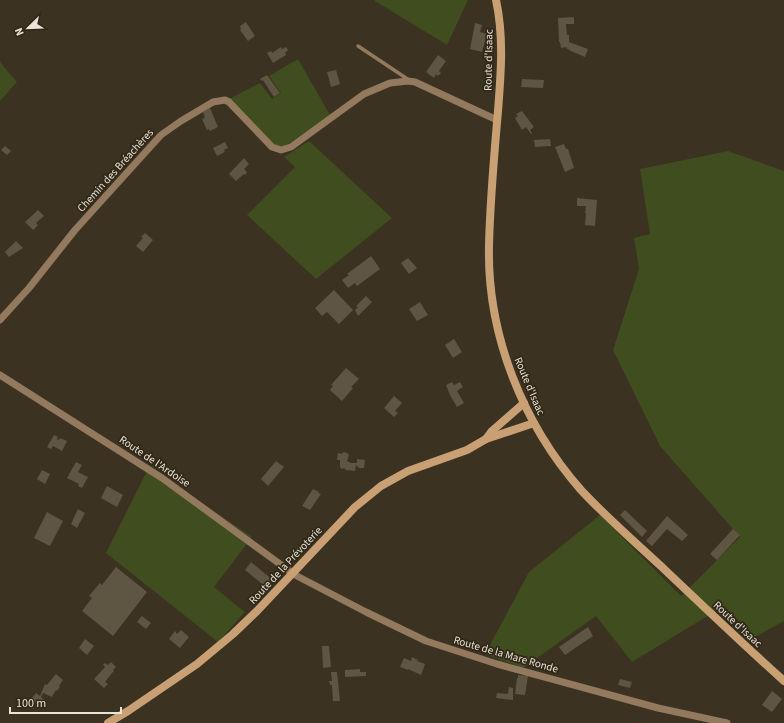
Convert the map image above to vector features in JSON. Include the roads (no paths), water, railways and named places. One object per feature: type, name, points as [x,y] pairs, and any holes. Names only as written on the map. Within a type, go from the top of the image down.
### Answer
[{"type":"street","name":"Route d'Isaac","points":[[496,0],[501,40],[501,65],[489,246],[491,294],[496,322],[505,356],[524,403],[534,423],[555,457],[586,495],[784,681]]},
{"type":"street","name":"Chemin des Bréachères","points":[[0,320],[29,288],[75,230],[161,135],[213,102],[225,100],[229,102],[272,147],[280,150],[291,148],[364,94],[390,83],[415,82],[497,120]]},
{"type":"street","name":"Route de l'Ardoise","points":[[0,375],[162,478],[292,574]]},
{"type":"street","name":"Route de la Prévoterie","points":[[486,439],[492,431],[524,403]]},
{"type":"street","name":"Route de la Prévoterie","points":[[108,723],[128,711],[213,652],[257,611],[355,507],[381,486],[408,471],[467,450],[486,439],[534,423]]},
{"type":"street","name":"Route de la Mare Ronde","points":[[292,574],[426,641],[497,664],[658,708],[727,723]]},
{"type":"lane","points":[[358,46],[412,82]]}]
